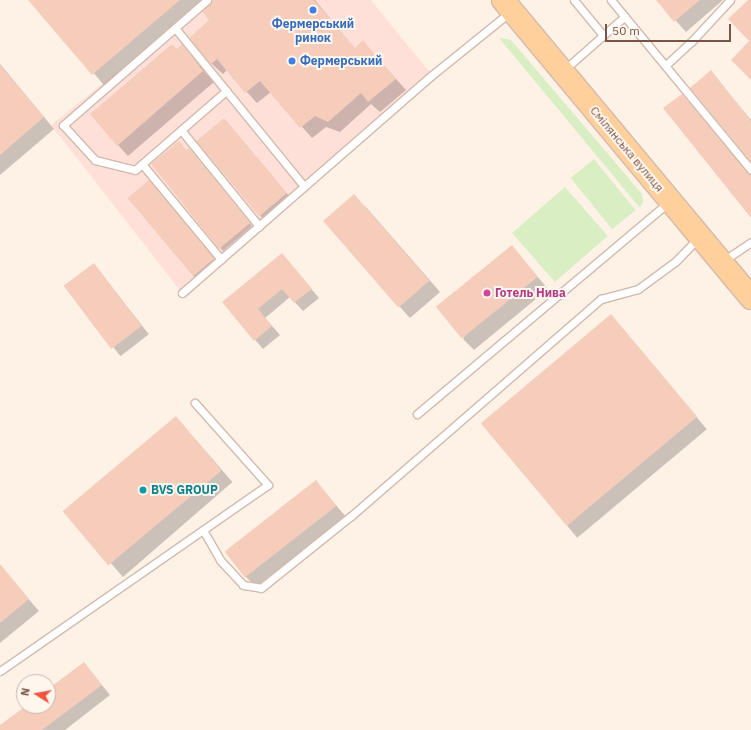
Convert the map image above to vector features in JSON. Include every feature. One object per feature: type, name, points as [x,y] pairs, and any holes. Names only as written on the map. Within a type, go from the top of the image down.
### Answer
[{"type":"main road","name":"Смілянська вулиця","points":[[507,5],[751,298]]},
{"type":"lane","points":[[207,0],[63,125],[95,160],[135,170],[226,91]]},
{"type":"lane","points":[[574,0],[603,35]]},
{"type":"lane","points":[[611,0],[751,170]]},
{"type":"lane","points":[[666,65],[692,41],[730,0]]},
{"type":"lane","points":[[182,293],[432,75],[507,5]]},
{"type":"lane","points":[[562,71],[625,16]]},
{"type":"lane","points":[[175,28],[304,186]]},
{"type":"lane","points":[[181,130],[259,226]]},
{"type":"lane","points":[[142,164],[221,259]]},
{"type":"lane","points":[[417,414],[670,202]]},
{"type":"lane","points":[[203,530],[220,560],[243,585],[262,588],[351,516],[601,299],[638,289],[676,261],[700,237]]},
{"type":"lane","points":[[721,262],[751,242]]},
{"type":"lane","points":[[0,671],[268,485],[195,403]]},
{"type":"shaded area","name":"Фермерський","points":[[207,0],[371,0],[432,75],[182,293],[51,125]]},
{"type":"green space","points":[[499,38],[511,40],[642,194],[643,202],[640,208]]},
{"type":"green space","points":[[594,159],[636,210],[612,229],[571,178]]},
{"type":"green space","points":[[565,187],[608,236],[555,282],[512,233]]},
{"type":"building","points":[[28,0],[180,0],[92,75]]},
{"type":"building","name":"Фермерський","points":[[212,0],[314,0],[355,48],[363,40],[396,79],[368,102],[361,93],[328,122],[315,116],[300,128],[260,81],[245,93],[217,59],[211,64],[189,38],[209,20],[202,11]]},
{"type":"building","points":[[656,0],[700,0],[674,22]]},
{"type":"building","points":[[748,0],[751,0],[751,80],[731,60],[749,41],[728,19]]},
{"type":"building","points":[[172,44],[177,49],[182,44],[203,71],[117,146],[90,114]]},
{"type":"building","points":[[0,65],[44,117],[0,155]]},
{"type":"building","points":[[711,70],[751,121],[751,162],[690,88]]},
{"type":"building","points":[[682,94],[751,175],[751,218],[663,108]]},
{"type":"building","points":[[224,118],[287,193],[259,216],[196,141]]},
{"type":"building","points":[[179,141],[186,150],[189,148],[250,223],[219,249],[151,164]]},
{"type":"building","points":[[149,180],[215,258],[193,276],[128,198]]},
{"type":"building","points":[[354,194],[429,281],[399,308],[323,221]]},
{"type":"building","name":"Готель Нива","points":[[512,245],[538,277],[462,339],[436,307]]},
{"type":"building","points":[[282,253],[312,289],[294,303],[282,289],[258,309],[272,326],[254,341],[222,302]]},
{"type":"building","points":[[94,263],[142,326],[111,349],[64,286]]},
{"type":"building","points":[[611,314],[697,417],[567,526],[481,423]]},
{"type":"building","name":"BVS GROUP","points":[[176,416],[222,470],[108,566],[63,511]]},
{"type":"building","points":[[316,480],[336,506],[245,577],[225,551]]},
{"type":"building","points":[[0,564],[29,599],[0,623]]},
{"type":"building","points":[[84,662],[102,685],[42,730],[0,730],[0,725],[16,713],[56,714],[56,683]]},
{"type":"place","name":"Фермерський ринок","points":[[313,10]]},
{"type":"place","name":"Фермерський","points":[[292,61]]},
{"type":"place","name":"Готель Нива","points":[[487,293]]},
{"type":"place","name":"BVS GROUP","points":[[143,490]]}]
